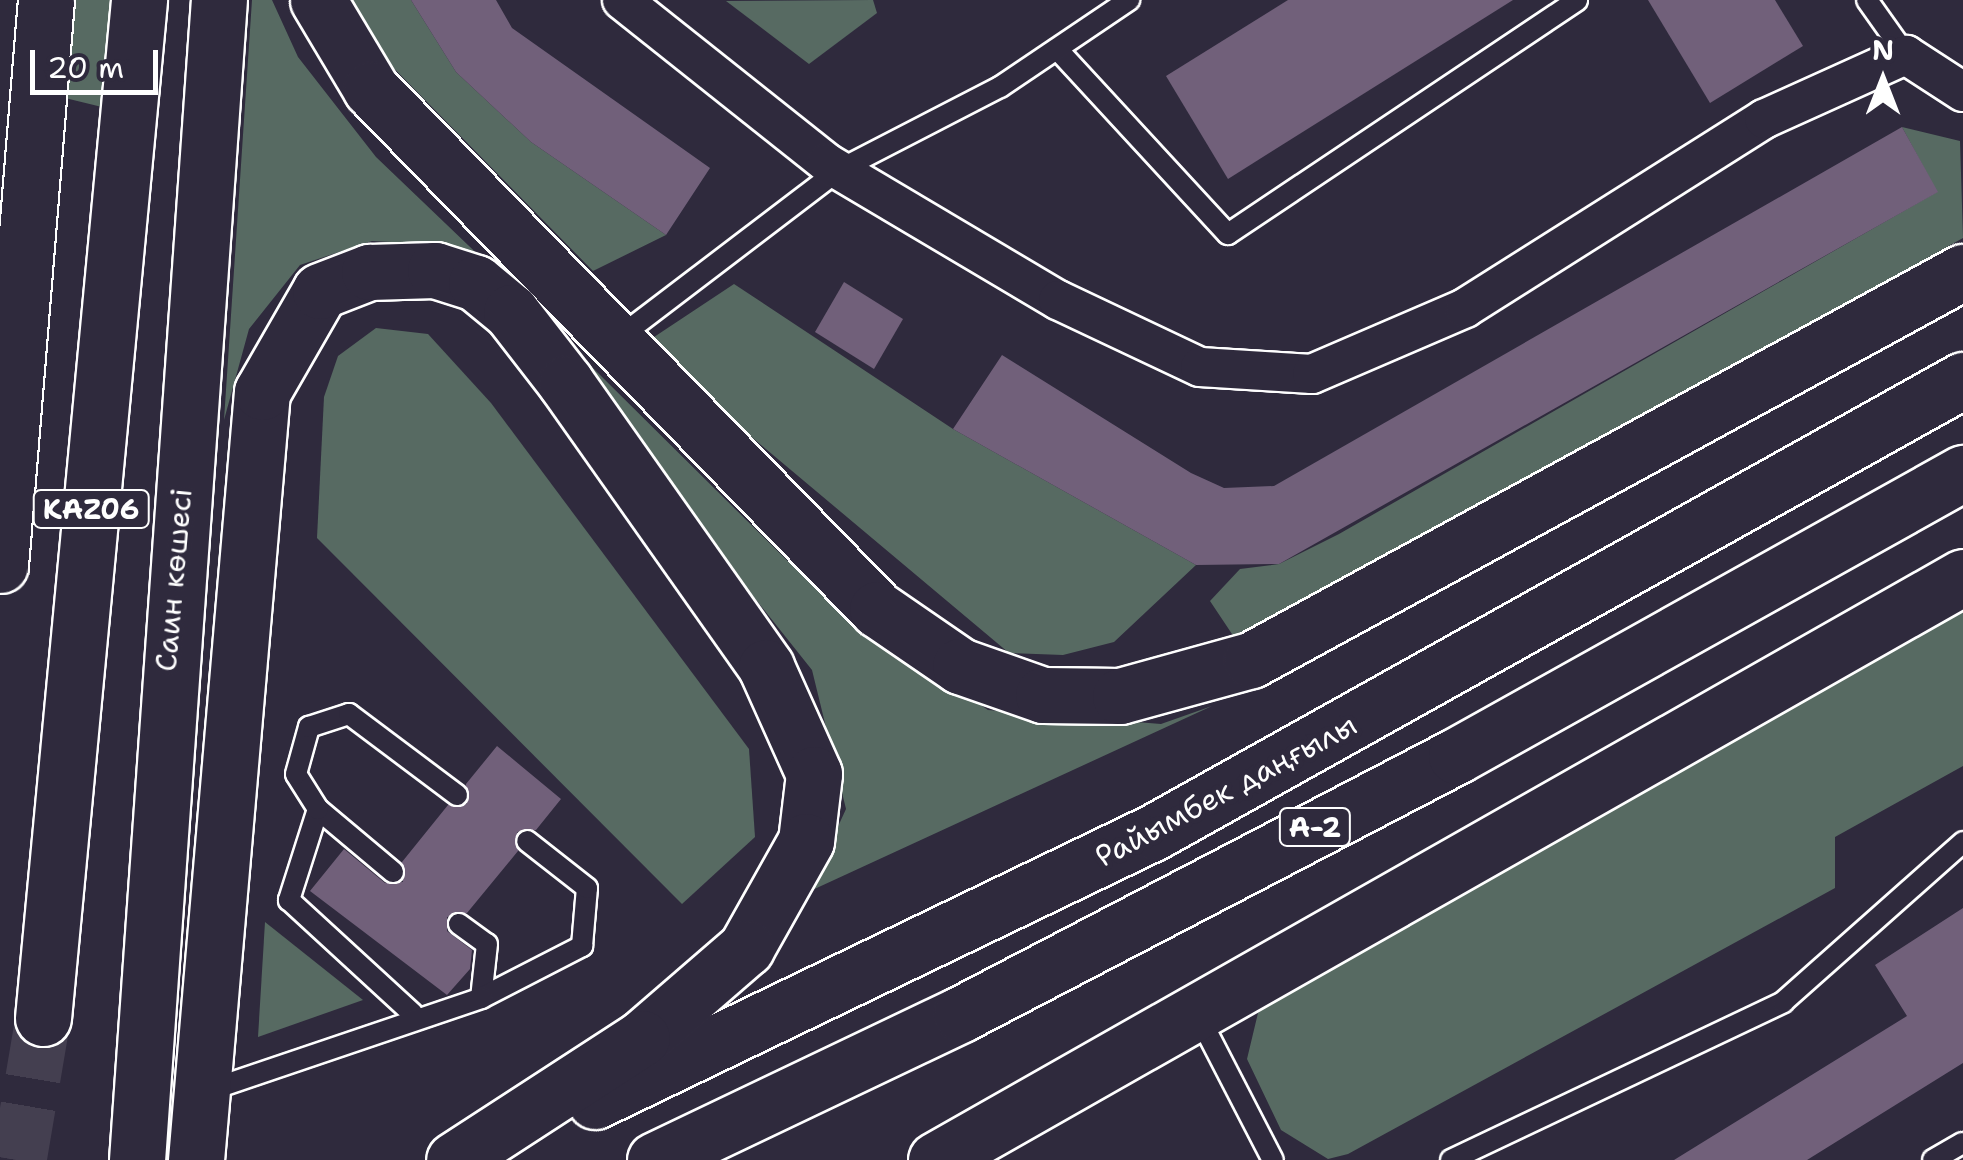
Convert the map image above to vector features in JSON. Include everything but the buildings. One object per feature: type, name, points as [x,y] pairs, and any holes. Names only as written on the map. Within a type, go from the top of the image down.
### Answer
[{"type":"main road","points":[[0,565],[46,0]]},
{"type":"main road","name":"KАZ06","points":[[42,1018],[140,0]]},
{"type":"main road","name":"Саин көшесі","points":[[137,1160],[220,0]]},
{"type":"main road","points":[[318,0],[370,88],[877,609],[1008,688],[1076,700],[1190,682],[1252,660],[1963,272]]},
{"type":"main road","points":[[196,1160],[250,461],[262,392],[320,291],[370,272],[435,270],[476,283],[555,369],[709,590],[796,725],[814,774],[806,841],[746,948],[642,1038],[454,1160]]},
{"type":"main road","name":"Райымбек даңғылы","points":[[467,1160],[902,960],[1154,832],[1963,380]]},
{"type":"main road","name":"A-2","points":[[655,1160],[961,1014],[1456,756],[1963,473]]},
{"type":"main road","points":[[936,1160],[1963,577]]},
{"type":"street","points":[[622,0],[839,170],[1058,300],[1200,367],[1312,374],[1465,308],[1764,119],[1906,54],[1963,92]]},
{"type":"lane","points":[[615,340],[839,170],[1057,49],[1129,0]]},
{"type":"lane","points":[[1057,49],[1228,234],[1577,0]]},
{"type":"lane","points":[[1867,0],[1906,54]]},
{"type":"lane","points":[[393,872],[318,809],[296,774],[310,727],[349,714],[457,795]]},
{"type":"lane","points":[[318,809],[289,900],[413,1014]]},
{"type":"lane","points":[[199,1094],[342,1048],[413,1014],[481,998],[582,946],[587,888],[527,841]]},
{"type":"lane","points":[[1450,1160],[1783,1002],[1963,842]]},
{"type":"lane","points":[[459,924],[488,944],[481,998]]},
{"type":"lane","points":[[1197,1013],[1273,1160]]},
{"type":"lane","points":[[1933,1160],[1963,1142]]},
{"type":"green space","points":[[75,0],[110,0],[102,107],[65,98]]},
{"type":"green space","points":[[252,0],[272,0],[298,57],[376,157],[492,268],[430,244],[372,241],[300,265],[249,329],[224,420]]},
{"type":"green space","points":[[352,0],[411,0],[456,72],[531,142],[666,235],[593,271],[370,44]]},
{"type":"green space","points":[[873,0],[877,13],[809,64],[726,1]]},
{"type":"green space","points":[[1902,127],[1960,141],[1963,238],[1238,643],[1210,601],[1240,569],[1279,564],[1339,534],[1937,192]]},
{"type":"green space","points":[[492,268],[827,600],[988,710],[1161,724],[1212,706],[808,892],[846,809],[812,670]]},
{"type":"green space","points":[[734,284],[953,429],[1196,565],[1114,642],[1063,655],[1009,653],[642,345]]},
{"type":"green space","points":[[376,328],[428,334],[491,403],[749,749],[755,837],[682,904],[317,538],[324,397],[338,356]]},
{"type":"green space","points":[[1963,603],[1963,766],[1835,837],[1835,888],[1348,1154],[1328,1159],[1281,1130],[1247,1059],[1258,1013],[1278,992]]},
{"type":"green space","points":[[265,922],[363,1000],[258,1037]]},
{"type":"tunnel","points":[[19,1160],[43,1018]]}]
